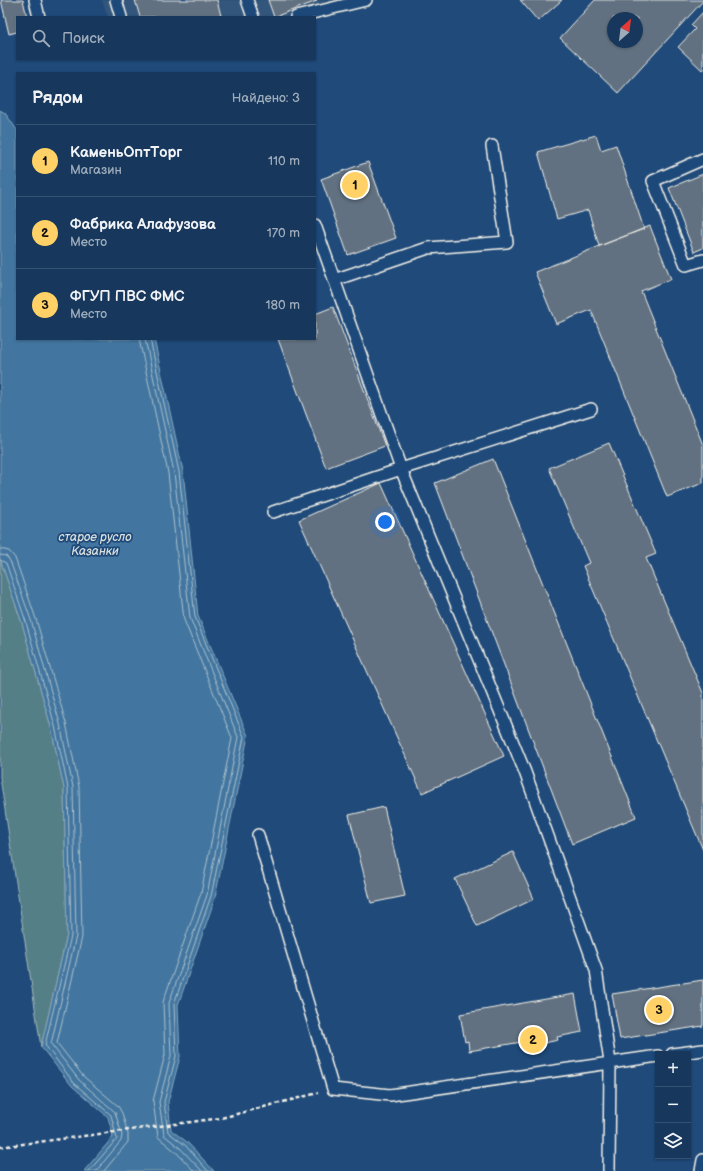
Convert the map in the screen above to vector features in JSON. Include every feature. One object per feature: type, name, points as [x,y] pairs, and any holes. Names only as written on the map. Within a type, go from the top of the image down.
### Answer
[{"type":"lane","points":[[35,0],[39,16]]},
{"type":"lane","points":[[116,0],[121,16]]},
{"type":"lane","points":[[247,0],[253,16]]},
{"type":"lane","points":[[300,16],[366,0]]},
{"type":"lane","points":[[334,280],[428,248],[507,242],[492,146]]},
{"type":"lane","points":[[703,159],[652,181],[686,265],[703,260]]},
{"type":"lane","points":[[316,228],[401,469],[525,772],[593,963],[610,1062],[609,1171]]},
{"type":"lane","points":[[273,512],[401,469],[591,409]]},
{"type":"lane","points":[[258,834],[333,1089],[390,1094],[655,1056]]},
{"type":"lane","points":[[691,1052],[703,1050]]},
{"type":"lane","points":[[701,1171],[703,1160]]},
{"type":"path","points":[[0,1147],[56,1138],[221,1118],[333,1089]]},
{"type":"shaded area","points":[[102,0],[337,0],[341,13],[316,19],[316,16],[108,16]]},
{"type":"green space","points":[[0,559],[22,623],[51,727],[64,788],[67,935],[41,1047],[0,777]]},
{"type":"water","name":"старое русло Казанки","points":[[0,110],[5,113],[16,129],[16,340],[154,340],[183,471],[198,616],[248,736],[215,898],[178,1005],[180,1057],[168,1102],[171,1130],[187,1142],[214,1171],[84,1171],[113,1137],[108,1117],[72,1086],[41,1047],[67,935],[64,788],[51,727],[22,623],[0,559]]},
{"type":"building","points":[[1,0],[23,0],[27,16],[16,16],[16,32],[9,34]]},
{"type":"building","points":[[135,0],[217,0],[221,16],[140,16]]},
{"type":"building","points":[[268,0],[317,1],[277,16],[274,16]]},
{"type":"building","points":[[520,0],[562,0],[538,21]]},
{"type":"building","points":[[595,0],[703,0],[703,1],[618,93],[560,38]]},
{"type":"building","points":[[703,12],[703,71],[678,47],[695,29],[691,25]]},
{"type":"building","points":[[596,135],[601,150],[616,145],[644,229],[599,246],[588,210],[557,219],[538,152]]},
{"type":"building","points":[[368,162],[396,238],[348,255],[321,179]]},
{"type":"building","points":[[703,174],[703,248],[694,252],[669,188]]},
{"type":"building","points":[[650,226],[671,279],[641,291],[703,445],[703,483],[667,497],[591,310],[556,324],[535,272]]},
{"type":"building","points":[[333,307],[385,446],[326,468],[278,340],[316,340],[316,314]]},
{"type":"building","points":[[609,443],[656,554],[646,558],[703,693],[703,850],[583,566],[589,563],[549,468]]},
{"type":"building","points":[[493,459],[636,817],[572,844],[435,483]]},
{"type":"building","points":[[381,483],[504,756],[422,793],[299,520]]},
{"type":"building","points":[[384,807],[405,896],[371,903],[349,815]]},
{"type":"building","points":[[513,852],[534,899],[477,926],[455,879]]},
{"type":"building","points":[[703,980],[703,1026],[620,1039],[612,994]]},
{"type":"building","points":[[575,994],[582,1032],[557,1037],[558,1040],[540,1044],[539,1039],[469,1051],[468,1041],[465,1042],[460,1014]]},
{"type":"place","name":"КаменьОптТорг","points":[[355,185]]},
{"type":"place","name":"ФГУП ПВС ФМС","points":[[659,1010]]},
{"type":"place","name":"Фабрика Алафузова","points":[[533,1040]]}]
